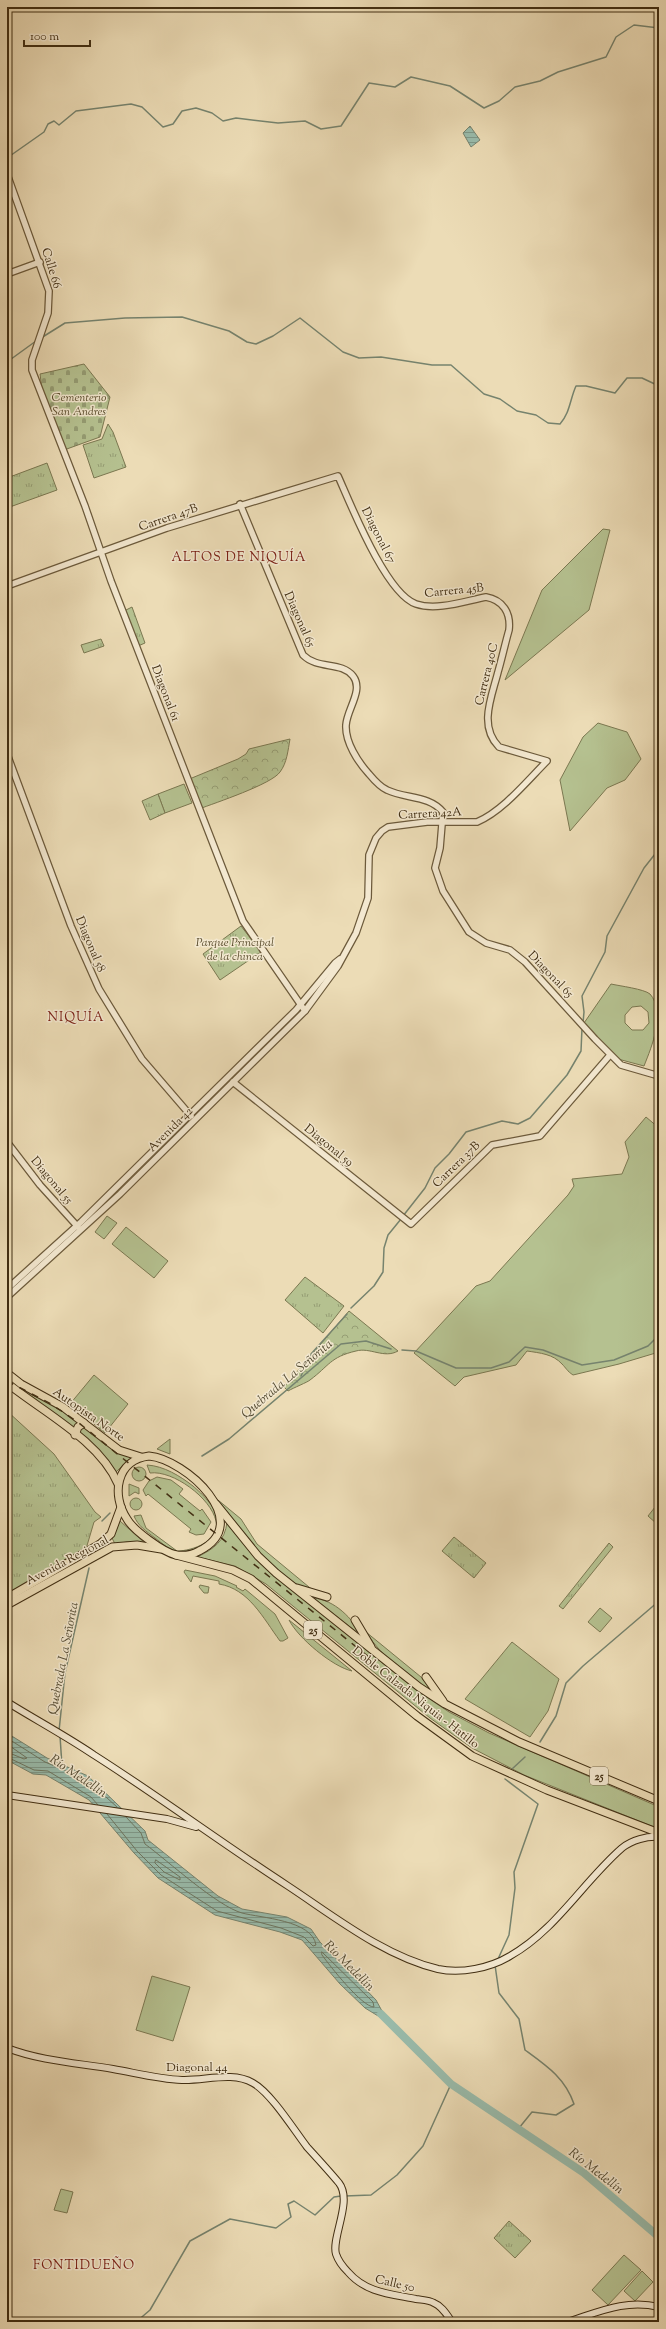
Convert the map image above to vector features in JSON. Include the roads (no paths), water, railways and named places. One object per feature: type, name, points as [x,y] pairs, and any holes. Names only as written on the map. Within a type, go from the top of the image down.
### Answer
[{"type":"main road","name":"Autopista Norte","points":[[7,1373],[84,1423],[119,1450],[141,1457]]},
{"type":"main road","name":"Autopista Norte","points":[[7,1383],[75,1435],[106,1462],[118,1484]]},
{"type":"main road","points":[[75,1435],[78,1427],[84,1423]]},
{"type":"main road","points":[[118,1484],[123,1469],[132,1461],[141,1457]]},
{"type":"main road","name":"25","points":[[118,1484],[121,1506],[132,1526],[165,1550],[176,1555],[196,1553],[218,1538],[221,1531],[222,1520],[216,1504],[205,1491],[177,1466],[160,1458],[141,1457]]},
{"type":"main road","name":"Doble Calzada Niquia - Hatillo","points":[[216,1504],[258,1556],[293,1587],[419,1687],[445,1704],[525,1745],[659,1801]]},
{"type":"main road","name":"Avenida Regional","points":[[7,1598],[100,1544],[111,1534],[121,1506]]},
{"type":"main road","name":"Avenida Regional","points":[[7,1605],[112,1547],[137,1545],[165,1550]]},
{"type":"main road","name":"Doble Calzada Niquia - Hatillo","points":[[176,1555],[233,1570],[251,1579],[417,1716],[472,1756],[547,1790],[659,1833]]},
{"type":"main road","points":[[293,1587],[327,1597]]},
{"type":"main road","points":[[355,1620],[374,1651]]},
{"type":"main road","points":[[426,1677],[445,1704]]},
{"type":"main road","points":[[7,1702],[66,1737],[264,1871],[393,1952],[412,1961],[441,1970],[472,1969],[490,1965],[508,1957],[524,1947],[561,1914],[623,1847],[642,1839],[659,1837]]},
{"type":"main road","points":[[7,1795],[167,1819],[205,1831]]},
{"type":"main road","name":"Diagonal 44","points":[[7,2048],[70,2064],[113,2069],[142,2075],[182,2080],[226,2077],[243,2078],[264,2090],[309,2149],[341,2185]]},
{"type":"main road","name":"Calle 50","points":[[341,2185],[343,2198],[341,2225],[336,2254],[347,2272],[365,2286],[376,2292],[433,2302],[443,2309],[452,2322]]},
{"type":"main road","points":[[567,2322],[623,2305],[634,2304],[659,2308]]},
{"type":"street","name":"Calle 66","points":[[7,174],[40,262],[49,291],[48,313],[32,360],[32,370]]},
{"type":"street","points":[[7,274],[40,262]]},
{"type":"street","name":"Diagonal 61","points":[[32,370],[243,921],[305,1011]]},
{"type":"street","name":"Carrera 47B","points":[[7,586],[240,504],[338,476]]},
{"type":"street","name":"Diagonal 67","points":[[338,476],[364,536],[387,574],[408,600]]},
{"type":"street","name":"Diagonal 65","points":[[240,504],[303,655],[314,664],[339,667],[349,672],[354,677],[357,688],[346,726],[350,743],[360,763],[377,783],[386,790],[433,801],[443,812],[435,868],[444,891],[461,920],[476,937],[486,943],[507,949],[525,962],[582,1026],[610,1056],[621,1065],[659,1076]]},
{"type":"street","name":"Carrera 45B","points":[[408,600],[415,604],[433,606],[486,597],[501,603]]},
{"type":"street","name":"Carrera 40C","points":[[501,603],[508,614],[510,621],[487,717],[489,729],[494,742],[500,747],[546,761]]},
{"type":"street","name":"Diagonal 58","points":[[7,754],[71,926],[99,989],[142,1059],[194,1120]]},
{"type":"street","name":"Carrera 42A","points":[[337,964],[356,933],[366,907],[369,855],[376,838],[388,827],[442,822],[477,822],[486,818],[500,807],[546,761]]},
{"type":"street","name":"Avenida 42","points":[[7,1289],[79,1228],[189,1115],[301,1004],[337,964]]},
{"type":"street","name":"Avenida 42","points":[[7,1297],[234,1082],[305,1011],[337,964]]},
{"type":"street","name":"Carrera 37B","points":[[410,1224],[492,1145],[540,1136],[610,1056]]},
{"type":"street","name":"Diagonal 59","points":[[234,1082],[410,1224]]},
{"type":"street","name":"Diagonal 55","points":[[7,1142],[40,1185],[79,1228]]},
{"type":"water","points":[[470,126],[480,140],[471,147],[463,133]]},
{"type":"water","points":[[7,1733],[47,1758],[88,1776],[145,1831],[148,1840],[218,1896],[242,1909],[287,1917],[311,1929],[320,1942],[376,2000],[388,2022],[365,2008],[340,1984],[302,1940],[280,1932],[215,1915],[158,1878],[134,1853],[89,1800],[46,1775],[33,1774],[7,1760]]},
{"type":"waterway","points":[[7,158],[44,132],[48,124],[54,121],[59,125],[76,111],[131,104],[142,107],[163,127],[173,124],[182,111],[196,108],[212,113],[223,121],[236,118],[278,123],[305,121],[321,129],[341,126],[369,83],[395,87],[411,77],[450,86],[484,108],[499,101],[515,87],[540,81],[558,72],[606,57],[616,37],[634,25],[659,28]]},
{"type":"waterway","points":[[41,338],[65,323],[125,318],[182,317],[229,331],[247,342],[256,344],[273,336],[300,318],[343,352],[359,358],[381,357],[432,365],[451,365],[484,394],[500,399],[517,411],[536,415],[548,423],[560,424],[568,411],[576,386],[586,386],[615,393],[627,378],[642,378],[659,386]]},
{"type":"waterway","points":[[7,362],[36,341]]},
{"type":"waterway","points":[[583,1023],[584,1012],[582,996],[605,952],[607,936],[644,868],[659,849]]},
{"type":"waterway","points":[[403,1216],[425,1188],[435,1168],[449,1154],[466,1132],[502,1121],[518,1124],[530,1118],[567,1075],[581,1051],[582,1028]]},
{"type":"waterway","points":[[351,1308],[374,1286],[383,1272],[384,1248],[388,1235],[401,1219]]},
{"type":"waterway","points":[[301,1376],[311,1354],[347,1314]]},
{"type":"waterway","name":"Quebrada La Señorita","points":[[402,1350],[416,1351],[456,1368],[491,1368],[509,1362],[525,1347],[543,1350],[582,1365],[614,1360],[648,1346],[659,1335]]},
{"type":"waterway","name":"Quebrada La Señorita","points":[[202,1456],[229,1439],[341,1344],[366,1341],[391,1349]]},
{"type":"waterway","name":"Quebrada La Señorita","points":[[102,1521],[110,1513]]},
{"type":"waterway","name":"Quebrada La Señorita","points":[[59,1731],[65,1673],[89,1568]]},
{"type":"waterway","points":[[540,1742],[556,1716],[566,1683],[583,1666],[659,1601]]},
{"type":"waterway","name":"Quebrada La Señorita","points":[[60,1736],[62,1766]]},
{"type":"waterway","points":[[512,1769],[525,1757]]},
{"type":"waterway","points":[[498,1959],[509,1935],[515,1888],[514,1872],[538,1804],[505,1779]]},
{"type":"waterway","points":[[495,1965],[499,1993],[519,2019],[525,2050],[554,2073],[566,2087],[574,2104],[556,2115],[532,2112],[519,2128]]},
{"type":"waterway","name":"Río Medellín","points":[[381,2014],[451,2084],[584,2173],[659,2237]]},
{"type":"waterway","points":[[345,2196],[371,2195],[397,2175],[423,2146],[451,2084]]},
{"type":"waterway","points":[[136,2322],[150,2310],[190,2241],[230,2219],[276,2228],[291,2217],[288,2204],[294,2201],[315,2215],[334,2197],[341,2196]]},
{"type":"railway","points":[[7,1381],[51,1404],[79,1423],[370,1658]]},
{"type":"district","name":"ALTOS DE NIQUÍA","points":[[239,556]]},
{"type":"district","name":"NIQUÍA","points":[[76,1016]]},
{"type":"district","name":"FONTIDUEÑO","points":[[84,2264]]},
{"type":"park label","name":"Cementerio San Andres","points":[[79,404]]},
{"type":"park label","name":"Parque Principal de la chinca","points":[[235,949]]}]
